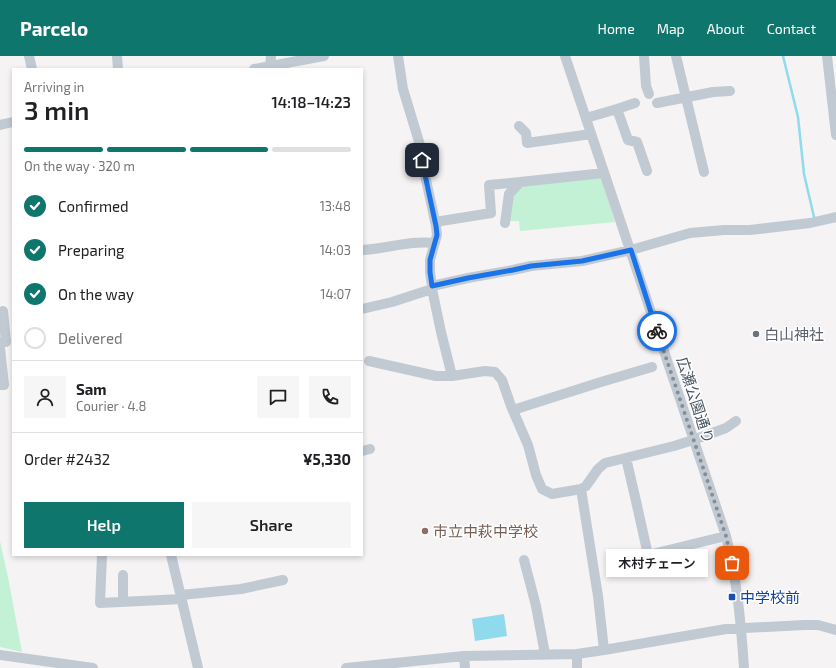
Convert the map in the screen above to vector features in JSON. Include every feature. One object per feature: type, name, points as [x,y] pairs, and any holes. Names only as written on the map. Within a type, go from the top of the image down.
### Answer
[{"type":"street","points":[[30,56],[32,68]]},
{"type":"street","points":[[117,56],[118,68]]},
{"type":"street","points":[[264,66],[324,56]]},
{"type":"street","points":[[398,56],[403,89],[420,145],[425,175],[436,222],[437,235],[430,260],[430,272],[441,332],[452,376]]},
{"type":"street","name":"広瀬公園通り","points":[[565,56],[726,536],[737,588],[744,668]]},
{"type":"street","points":[[644,56],[646,86],[649,94]]},
{"type":"street","points":[[676,56],[704,172]]},
{"type":"street","points":[[827,56],[836,136]]},
{"type":"street","points":[[657,103],[713,92],[730,91]]},
{"type":"street","points":[[586,118],[635,103]]},
{"type":"street","points":[[617,109],[628,140],[637,142],[647,171]]},
{"type":"street","points":[[0,125],[12,122]]},
{"type":"street","points":[[519,126],[526,133],[527,143],[591,134]]},
{"type":"street","points":[[436,222],[491,213],[489,185],[604,173]]},
{"type":"street","points":[[505,223],[509,194],[520,182]]},
{"type":"street","points":[[363,309],[392,302],[432,288],[468,278],[531,266],[582,261],[631,250],[690,234],[724,230],[750,230],[810,223],[836,217]]},
{"type":"street","points":[[363,250],[372,250],[402,244],[434,243]]},
{"type":"street","points":[[0,342],[6,342],[5,311]]},
{"type":"street","points":[[0,348],[4,385],[0,385]]},
{"type":"street","points":[[369,362],[436,376],[452,376],[485,371],[495,372],[502,380],[528,445],[536,475],[542,489],[552,494],[581,489],[586,486],[598,469],[605,463],[693,440],[726,428],[736,421]]},
{"type":"street","points":[[513,410],[652,367]]},
{"type":"street","points":[[626,458],[648,555],[726,536]]},
{"type":"street","points":[[581,489],[598,596],[604,650]]},
{"type":"street","points":[[102,556],[100,603],[181,597],[284,580]]},
{"type":"street","points":[[171,556],[198,668]]},
{"type":"street","points":[[524,560],[536,606],[545,654]]},
{"type":"street","points":[[123,575],[123,602]]},
{"type":"street","points":[[346,668],[464,656],[577,654],[726,629],[818,625],[836,630]]},
{"type":"street","points":[[577,654],[577,668]]},
{"type":"street","points":[[0,655],[23,663],[94,668]]},
{"type":"street","points":[[464,656],[465,668]]},
{"type":"green space","points":[[601,177],[615,222],[520,231],[519,221],[509,221],[512,195],[520,185]]},
{"type":"green space","points":[[0,541],[9,582],[22,652],[0,647]]},
{"type":"water","points":[[504,614],[507,636],[475,641],[472,619]]},
{"type":"waterway","points":[[783,56],[798,117],[804,174],[814,217]]},
{"type":"way so far","points":[[657,331],[726,536],[732,563]]},
{"type":"place","name":"白山神社","points":[[756,334]]},
{"type":"place","name":"市立中萩中学校","points":[[425,531]]},
{"type":"place","name":"木村チェーン","points":[[732,563]]},
{"type":"place","name":"中学校前","points":[[732,597]]},
{"type":"route","points":[[422,160],[437,235],[430,260],[432,286],[531,266],[582,261],[631,250],[657,331]]}]
